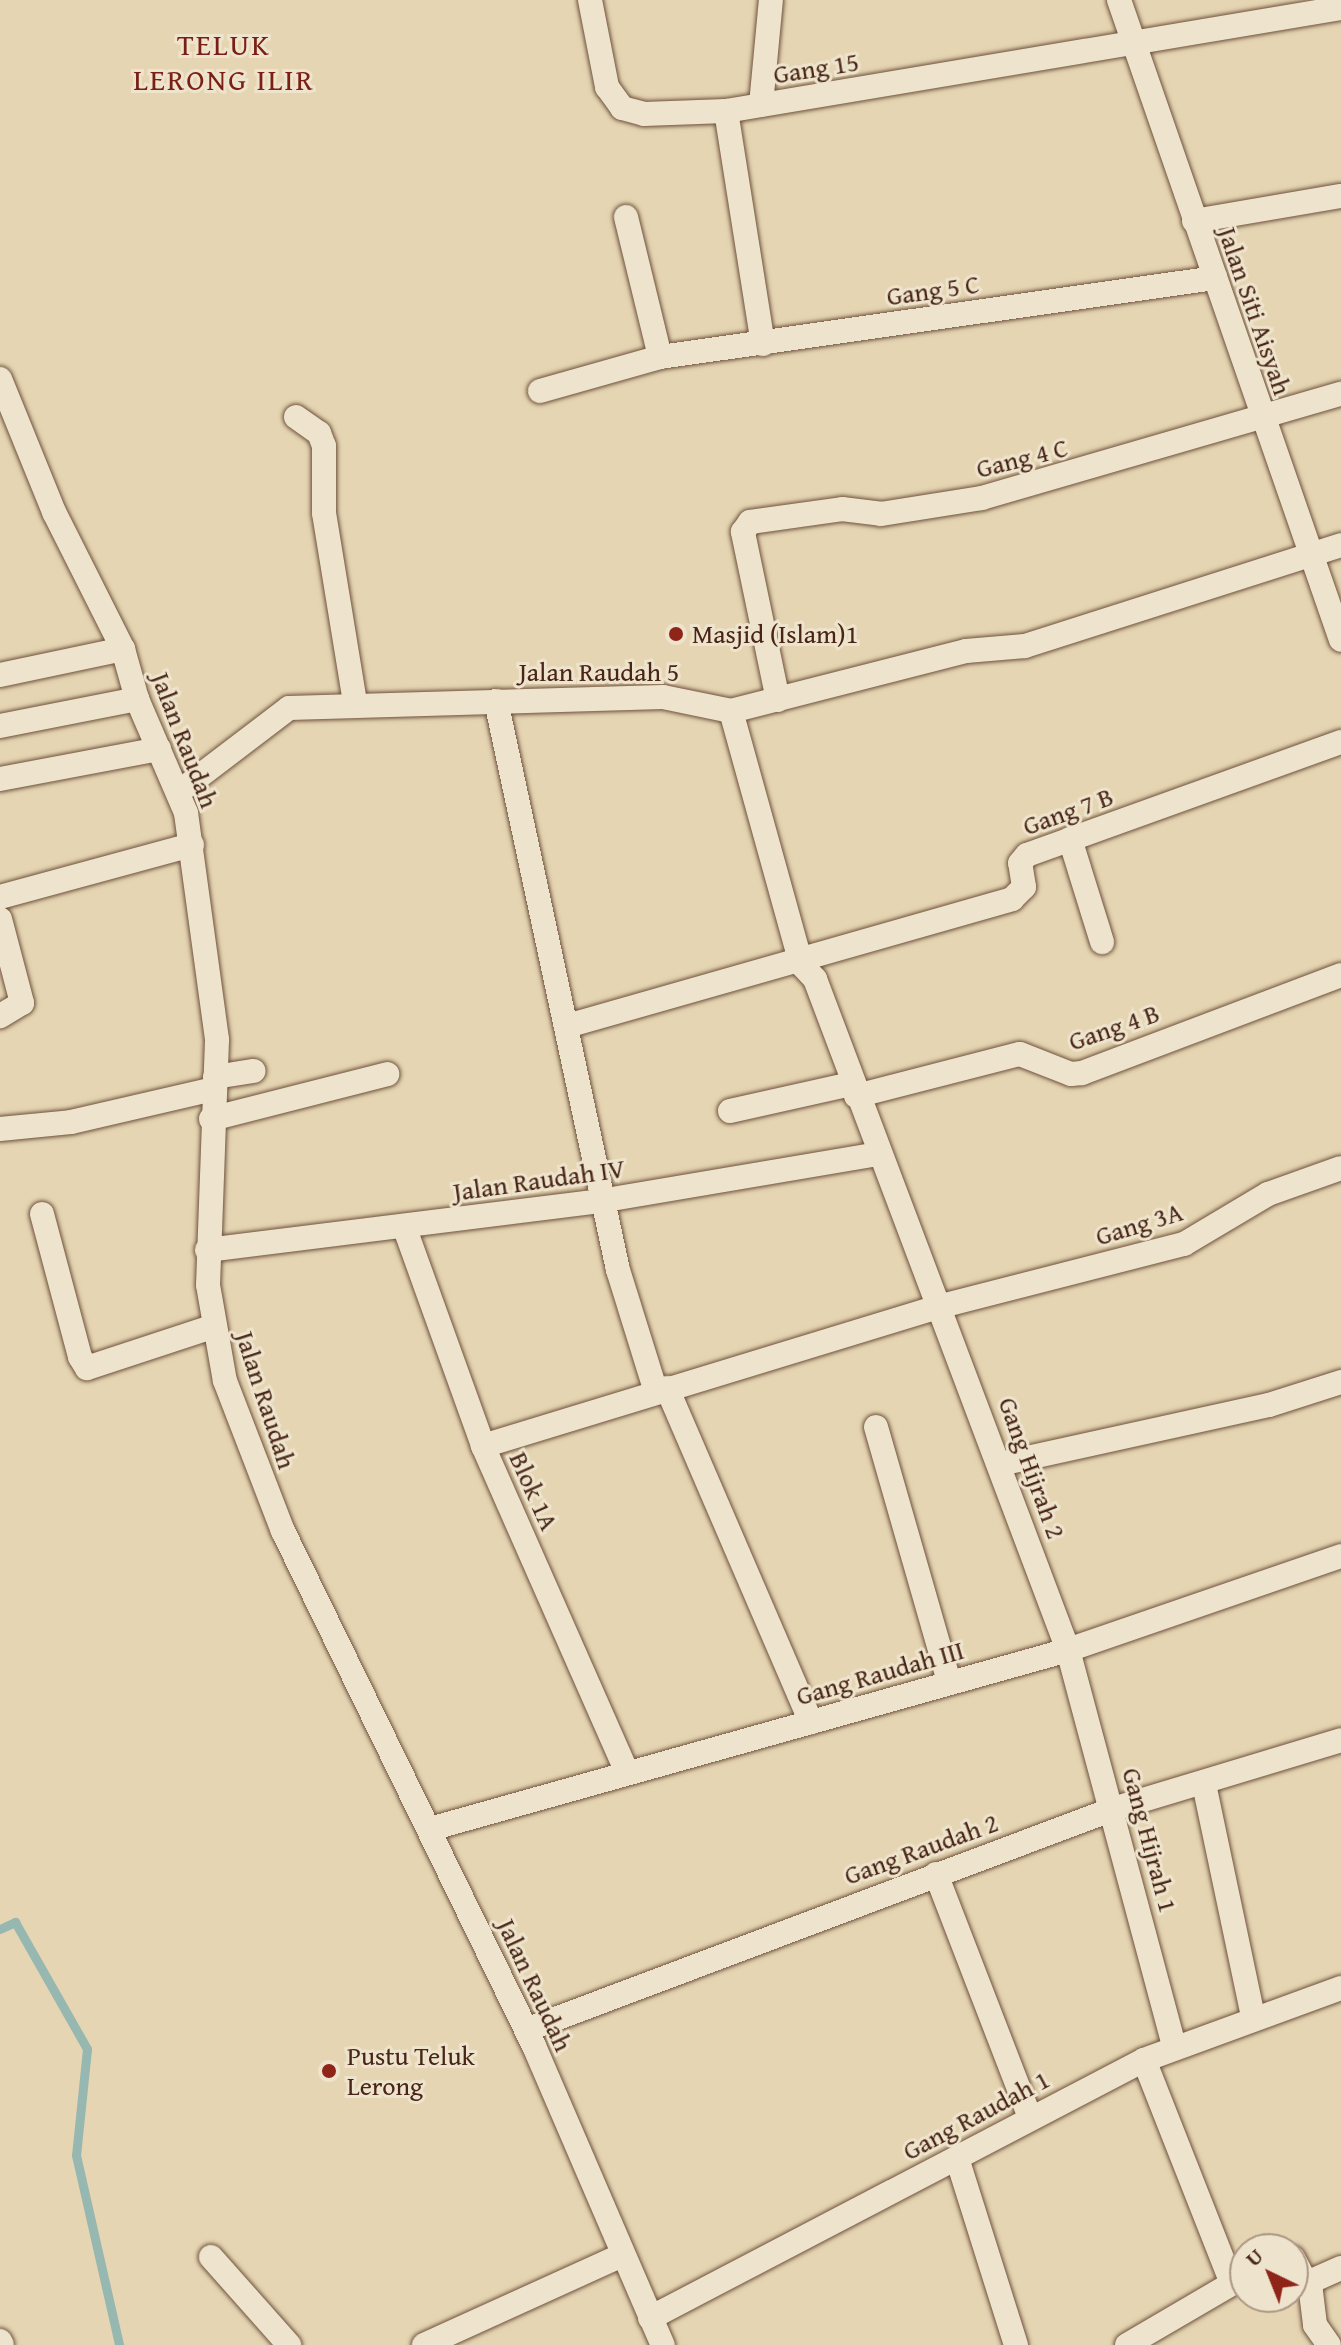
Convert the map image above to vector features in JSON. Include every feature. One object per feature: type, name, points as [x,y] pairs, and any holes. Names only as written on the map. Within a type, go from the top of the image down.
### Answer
[{"type":"street","name":"Gang 15","points":[[590,0],[607,87],[622,108],[644,114],[726,111],[1341,8]]},
{"type":"street","points":[[761,105],[771,0]]},
{"type":"street","name":"Jalan Siti Aisyah","points":[[1119,0],[1341,640]]},
{"type":"street","points":[[726,111],[763,344]]},
{"type":"street","points":[[1194,221],[1341,196]]},
{"type":"street","points":[[626,217],[660,357]]},
{"type":"street","name":"Gang 5 C","points":[[540,391],[660,357],[1215,278]]},
{"type":"street","name":"Jalan Raudah","points":[[0,379],[6,408],[123,649],[137,699],[180,791],[192,845],[212,982],[215,1083],[207,1250],[212,1327],[225,1381],[283,1531],[526,2030],[663,2345]]},
{"type":"street","name":"Gang 4 C","points":[[778,700],[743,532],[750,522],[842,509],[881,514],[982,498],[1341,394]]},
{"type":"street","points":[[296,417],[319,433],[324,446],[324,513],[355,702]]},
{"type":"street","name":"Jalan Raudah 5","points":[[180,791],[281,711],[355,702],[663,697],[731,711],[966,651],[1025,646],[1341,545]]},
{"type":"street","points":[[0,675],[123,649]]},
{"type":"street","points":[[0,726],[137,699]]},
{"type":"street","points":[[496,701],[606,1200],[618,1270],[662,1390],[811,1722]]},
{"type":"street","name":"Gang Hijrah 2","points":[[731,711],[801,964],[815,979],[853,1090],[942,1306],[1068,1650]]},
{"type":"street","name":"Gang 7 B","points":[[801,964],[1012,899],[1024,887],[1021,859],[1341,742]]},
{"type":"street","points":[[0,779],[159,749]]},
{"type":"street","points":[[1070,839],[1102,942]]},
{"type":"street","points":[[0,897],[13,889],[192,845]]},
{"type":"street","points":[[0,919],[22,1003],[0,1016]]},
{"type":"street","points":[[567,1026],[801,964]]},
{"type":"street","name":"Gang 4 B","points":[[730,1111],[853,1090],[1020,1054],[1071,1074],[1082,1073],[1341,975]]},
{"type":"street","points":[[0,1129],[71,1122],[254,1071]]},
{"type":"street","points":[[211,1119],[387,1074]]},
{"type":"street","name":"Jalan Raudah IV","points":[[207,1250],[606,1200],[878,1154]]},
{"type":"street","name":"Gang 3A","points":[[483,1446],[942,1306],[1184,1244],[1268,1194],[1341,1168]]},
{"type":"street","points":[[42,1214],[80,1357],[87,1368],[212,1327]]},
{"type":"street","name":"Blok 1A","points":[[404,1226],[483,1446],[627,1772]]},
{"type":"street","points":[[1000,1464],[1269,1405],[1341,1382]]},
{"type":"street","points":[[876,1427],[949,1681]]},
{"type":"street","name":"Gang Raudah III","points":[[430,1829],[1068,1650],[1341,1556]]},
{"type":"street","name":"Gang Hijrah 1","points":[[1068,1650],[1174,2046]]},
{"type":"street","name":"Gang Raudah 2","points":[[526,2030],[1113,1809],[1204,1784],[1341,1740]]},
{"type":"street","points":[[1204,1784],[1253,2017]]},
{"type":"street","points":[[936,1874],[1030,2117]]},
{"type":"street","name":"Gang Raudah 1","points":[[650,2318],[1144,2060],[1253,2017],[1341,1988]]},
{"type":"street","points":[[1144,2060],[1229,2256]]},
{"type":"street","points":[[957,2158],[1011,2344]]},
{"type":"street","points":[[424,2345],[622,2255]]},
{"type":"street","points":[[211,2257],[289,2345]]},
{"type":"street","points":[[1309,2282],[1341,2268]]},
{"type":"street","points":[[1127,2345],[1229,2285]]},
{"type":"street","points":[[1309,2294],[1315,2325],[1329,2345]]},
{"type":"waterway","points":[[0,1929],[15,1922],[87,2049],[76,2155],[119,2345]]},
{"type":"place","name":"Masjid (Islam)1","points":[[676,634]]},
{"type":"place","name":"Pustu Teluk Lerong","points":[[329,2071]]},
{"type":"district","name":"TELUK LERONG ILIR","points":[[224,61]]}]
